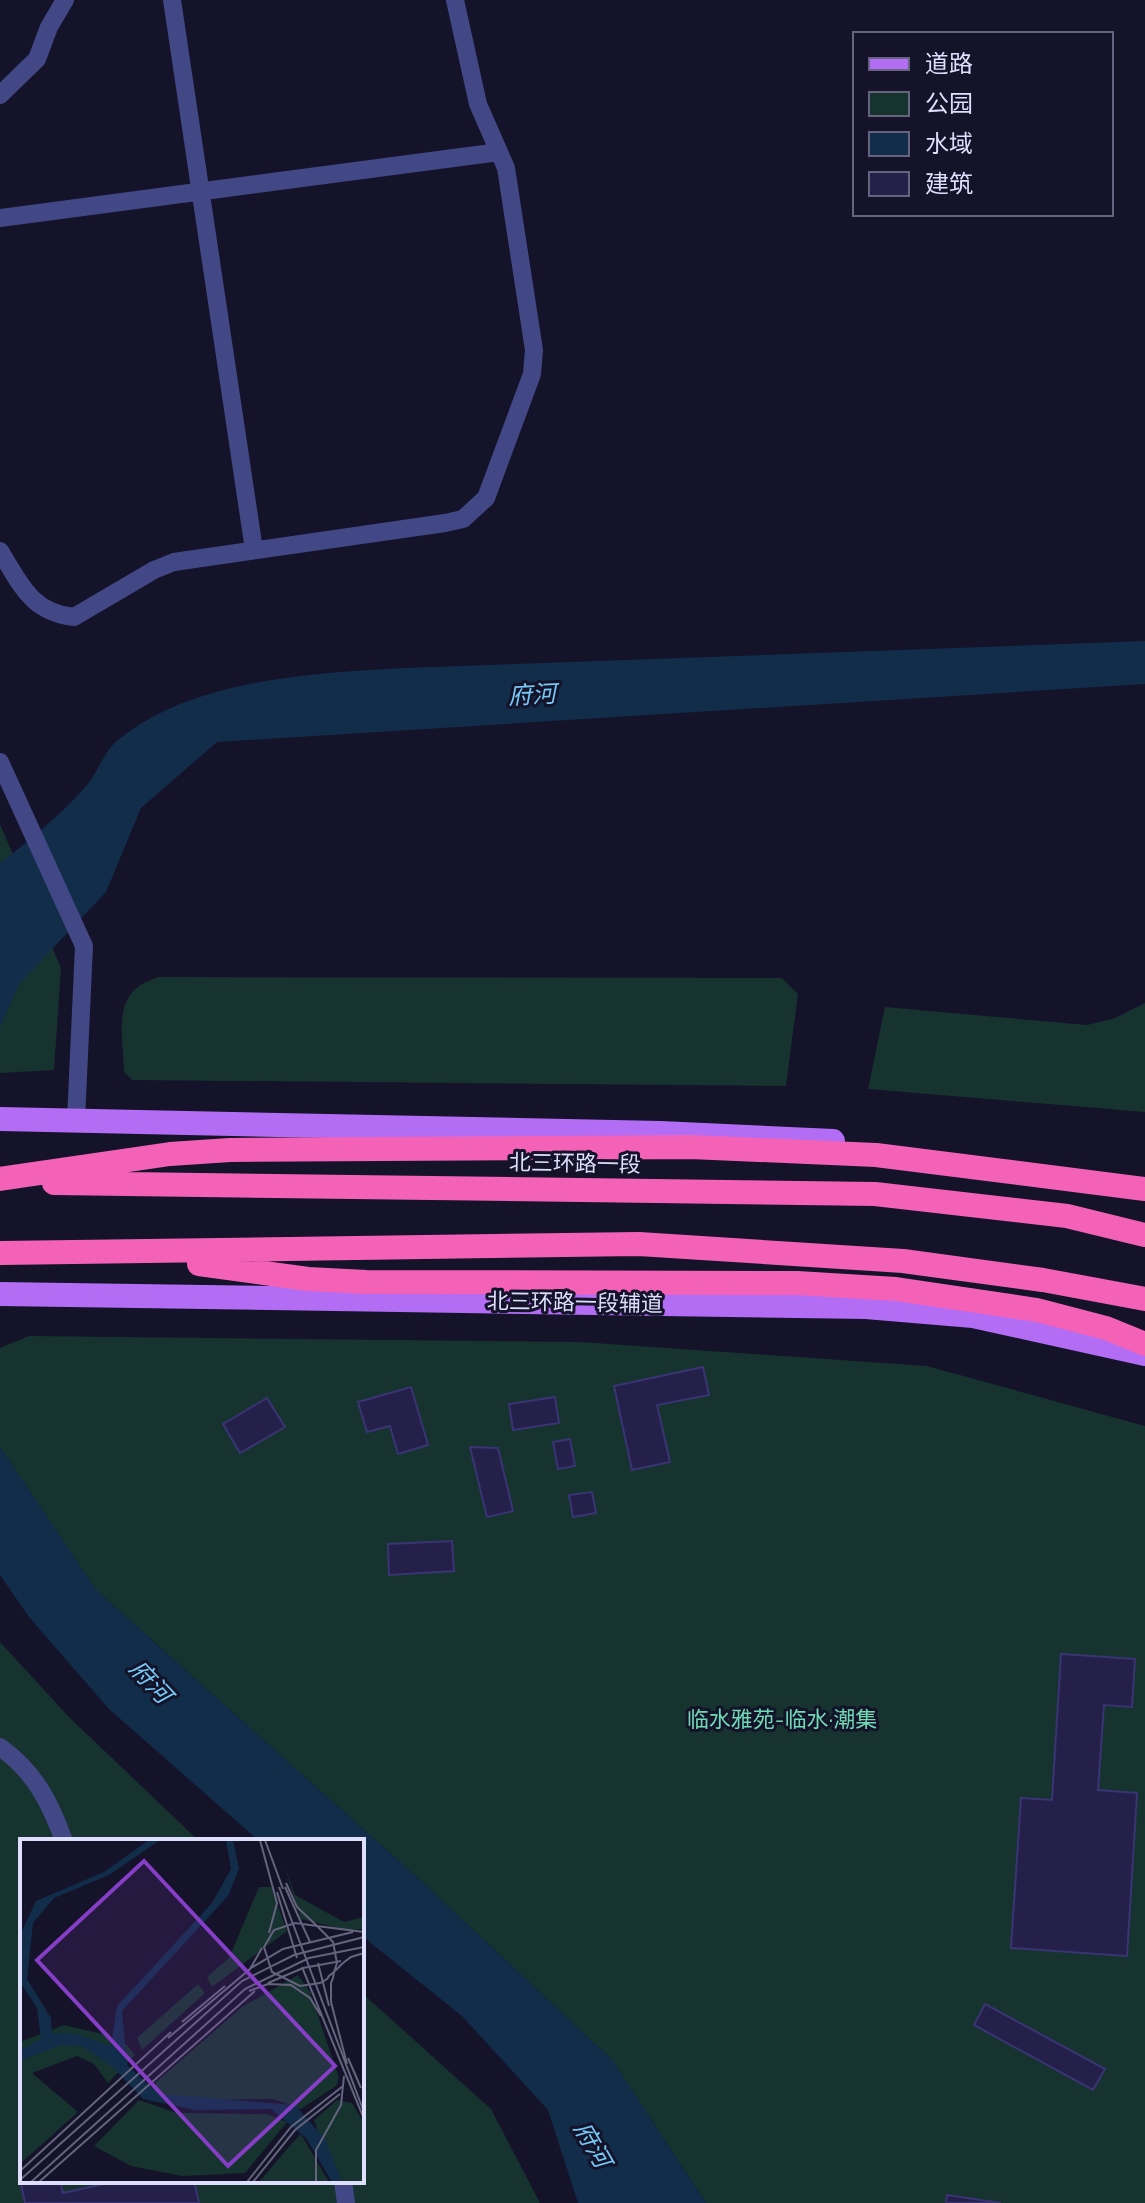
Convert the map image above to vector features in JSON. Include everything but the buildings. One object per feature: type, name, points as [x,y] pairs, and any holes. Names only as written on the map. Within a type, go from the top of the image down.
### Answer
[{"type":"highway","points":[[0,1181],[170,1154],[230,1150],[691,1147],[876,1155],[1145,1189]]},
{"type":"highway","name":"北三环路一段","points":[[0,1181],[875,1194],[1067,1216],[1145,1235]]},
{"type":"highway","points":[[0,1253],[129,1254],[639,1244],[903,1261],[1043,1280],[1145,1299]]},
{"type":"highway","points":[[129,1254],[308,1279],[476,1283],[797,1283],[896,1289],[1037,1310],[1106,1328],[1145,1344]]},
{"type":"main road","points":[[0,1119],[660,1133],[840,1142],[1031,1163],[1145,1181]]},
{"type":"main road","name":"北三环路一段辅道","points":[[0,1294],[866,1307],[973,1316],[1145,1354]]},
{"type":"street","points":[[0,95],[37,59],[65,0]]},
{"type":"street","points":[[172,0],[254,550]]},
{"type":"street","points":[[3,563],[44,611],[74,617],[154,570],[174,562],[445,523],[463,519],[486,498],[532,374],[534,350],[516,214],[499,152],[478,104],[455,0]]},
{"type":"street","points":[[0,218],[499,152]]},
{"type":"street","points":[[0,762],[78,928],[84,962],[76,1120]]},
{"type":"street","points":[[0,1747],[21,1761],[49,1800],[63,1839]]},
{"type":"green space","points":[[0,824],[61,968],[54,1070],[0,1073]]},
{"type":"green space","points":[[159,977],[782,978],[798,994],[786,1086],[132,1080],[124,1072],[122,1028],[126,1002],[143,983]]},
{"type":"green space","points":[[1145,1003],[1145,1112],[868,1089],[885,1007],[1087,1025],[1115,1018]]},
{"type":"green space","name":"临水雅苑-临水·潮集","points":[[29,1336],[580,1342],[927,1366],[1145,1426],[1145,2203],[706,2203],[612,2060],[420,1880],[96,1590],[0,1447],[0,1348]]},
{"type":"green space","points":[[0,1642],[70,1718],[197,1839],[20,1839],[20,2183],[364,2183],[364,1995],[491,2109],[540,2203],[0,2203]]},
{"type":"water","name":"府河","points":[[1145,641],[1145,684],[217,742],[141,808],[106,892],[19,984],[0,1027],[0,863],[77,796],[118,740],[148,720],[181,704],[254,683],[369,670]]},
{"type":"water","name":"府河","points":[[0,1447],[96,1590],[420,1880],[612,2060],[706,2203],[578,2203],[548,2110],[462,2016],[364,1938],[364,1839],[257,1839],[108,1708],[29,1617],[0,1575]]}]
